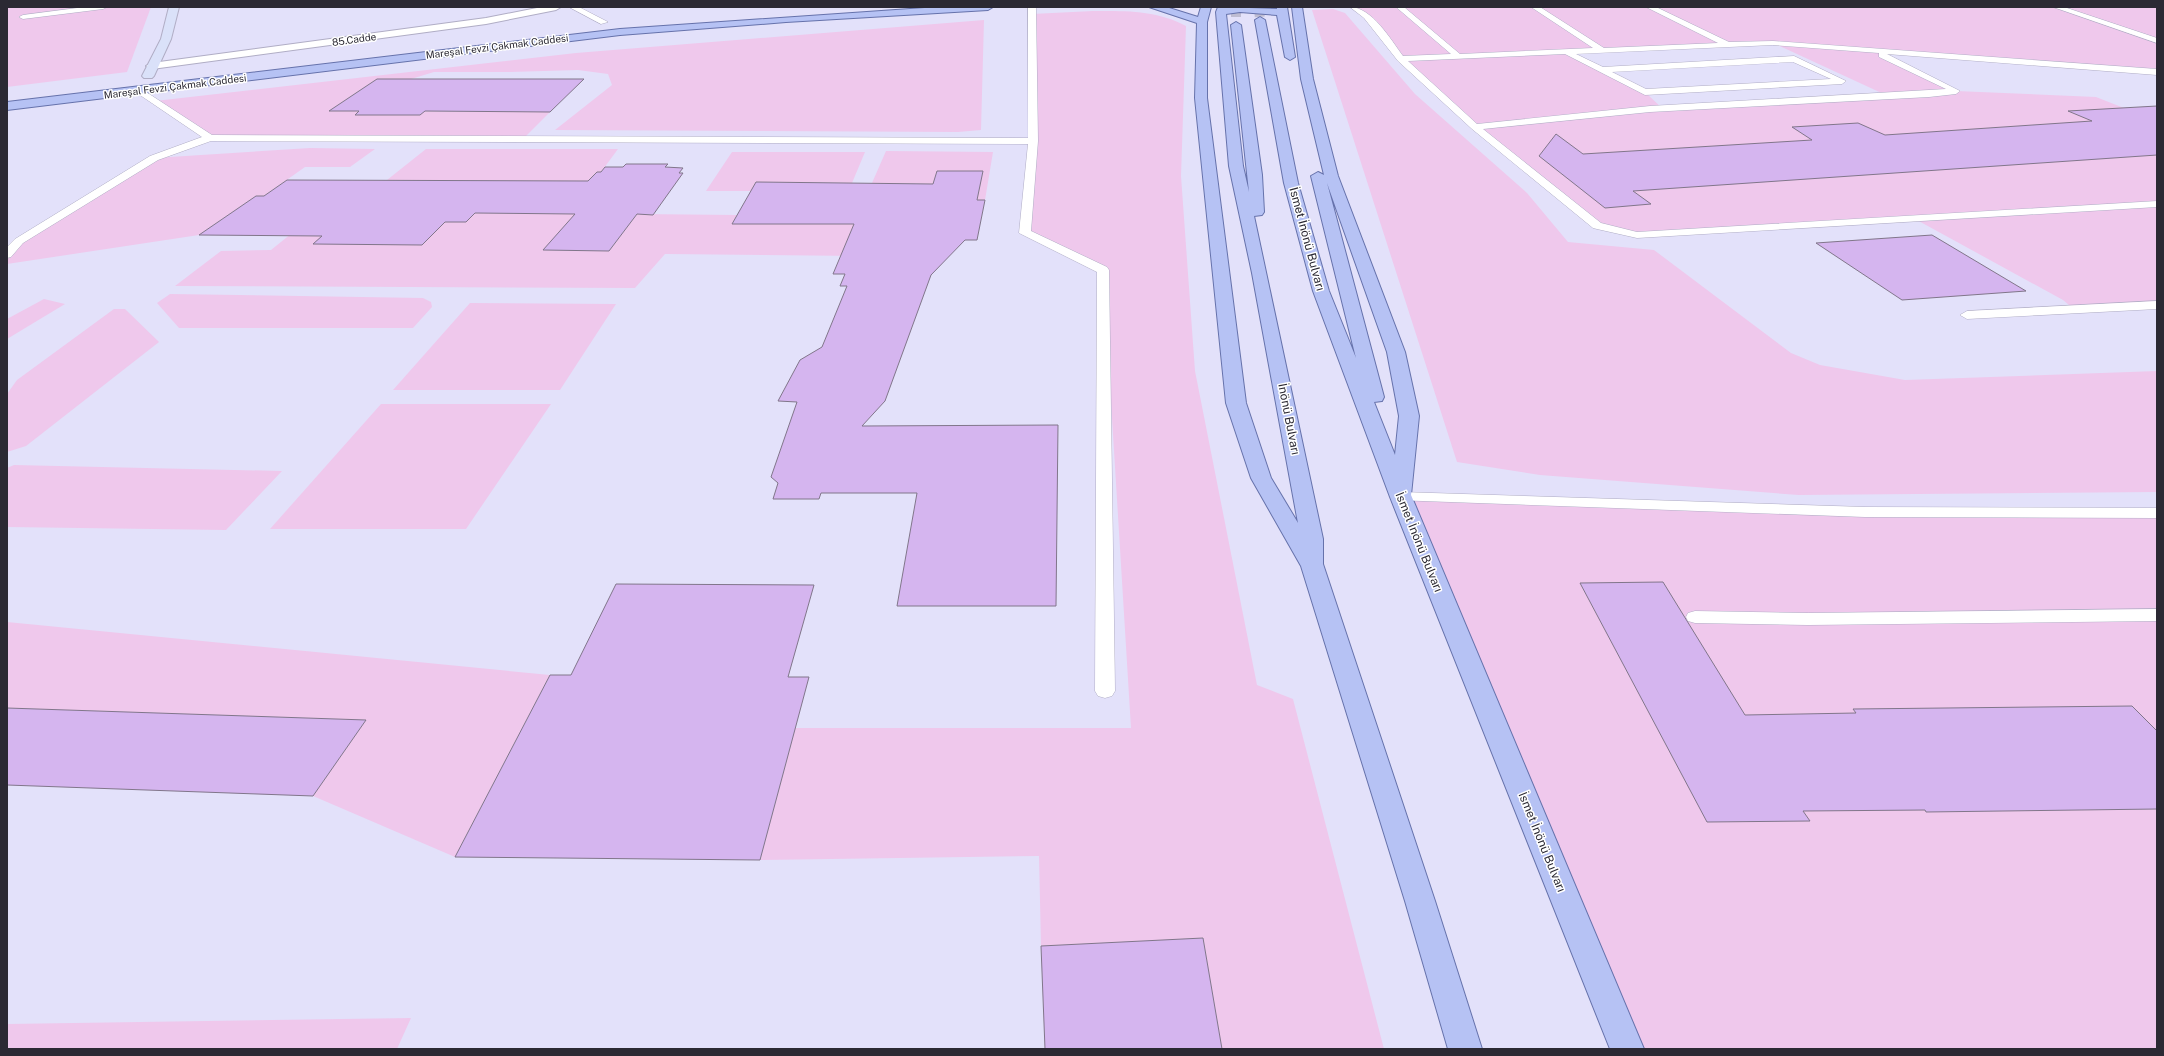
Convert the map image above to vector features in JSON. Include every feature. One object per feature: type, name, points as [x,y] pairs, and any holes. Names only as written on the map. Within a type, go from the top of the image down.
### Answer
[{"type":"main road","points":[[756,11],[825,7]]},
{"type":"main road","name":"Mareşal Fevzi Çakmak Caddesi","points":[[7,106],[620,32],[786,19],[988,7]]},
{"type":"main road","points":[[1154,7],[1186,15],[1240,9],[1282,10],[1297,100],[1323,191],[1401,497]]},
{"type":"main road","points":[[1297,7],[1307,79],[1331,176],[1396,352],[1409,416],[1401,497]]},
{"type":"main road","points":[[1213,12],[1236,166],[1260,273]]},
{"type":"main road","points":[[1213,12],[1201,98],[1236,403],[1261,478],[1312,566],[1420,901],[1465,1049]]},
{"type":"main road","points":[[1236,19],[1255,175],[1260,273]]},
{"type":"main road","name":"İsmet İnönü Bulvarı","points":[[1260,20],[1291,183],[1320,291],[1401,497],[1627,1049]]},
{"type":"main road","name":"Mareşal Fevzi Çakmak Caddesi","points":[[580,25],[608,22]]},
{"type":"main road","name":"Mareşal Fevzi Çakmak Caddesi","points":[[134,79],[150,71],[242,65]]},
{"type":"main road","points":[[140,91],[150,71]]},
{"type":"main road","name":"Mareşal Fevzi Çakmak Caddesi","points":[[7,95],[119,81]]},
{"type":"main road","name":"İnönü Bulvarı","points":[[1260,273],[1312,539],[1312,566]]},
{"type":"street","points":[[150,71],[166,39],[174,7]]},
{"type":"street","name":"85.Cadde","points":[[150,71],[486,21],[556,7]]},
{"type":"lane","points":[[23,17],[103,7]]},
{"type":"lane","points":[[573,7],[608,22]]},
{"type":"lane","points":[[1032,7],[1033,141],[1025,233],[1104,270],[1105,691]]},
{"type":"lane","points":[[1354,7],[1367,16],[1401,59],[1475,127],[1597,226],[1637,235],[2157,204]]},
{"type":"lane","points":[[1400,7],[1459,57]]},
{"type":"lane","points":[[1535,7],[1603,51]]},
{"type":"lane","points":[[1650,7],[1728,44]]},
{"type":"lane","points":[[2057,7],[2157,41]]},
{"type":"lane","points":[[1401,59],[1773,43],[2157,72]]},
{"type":"lane","points":[[1475,127],[1650,109],[1929,94],[1956,91],[1874,51]]},
{"type":"lane","points":[[1566,52],[1601,70],[1645,92],[1842,81],[1794,59],[1601,70]]},
{"type":"lane","points":[[140,91],[210,138]]},
{"type":"lane","points":[[7,254],[19,241],[154,158],[210,138],[1033,141]]},
{"type":"lane","points":[[1967,315],[2157,305]]},
{"type":"lane","points":[[1401,497],[1865,512],[2157,513]]},
{"type":"lane","points":[[1695,617],[1808,619],[2157,615]]},
{"type":"shaded area","points":[[7,7],[151,7],[127,72],[7,87]]},
{"type":"shaded area","points":[[1354,7],[2157,7],[2157,72],[1876,51],[1956,91],[2096,97],[2157,121],[2157,305],[2075,310],[2063,300],[1915,219],[1637,235],[1597,226],[1475,127],[1401,59],[1367,16]],"holes":[[[1773,43],[1888,96],[1663,109],[1645,92],[1567,52]]]},
{"type":"shaded area","points":[[1333,9],[1345,13],[1415,94],[1527,193],[1568,242],[1654,250],[1791,353],[1820,365],[1905,380],[2157,371],[2157,492],[1799,495],[1540,475],[1457,462],[1312,10]]},
{"type":"shaded area","points":[[1093,11],[1141,12],[1163,17],[1186,26],[1181,176],[1195,371],[1257,685],[1293,699],[1384,1049],[1222,1049],[1203,938],[1041,946],[1039,856],[760,860],[795,728],[1131,728],[1103,271],[1025,233],[1033,141],[1032,14]]},
{"type":"shaded area","points":[[984,20],[981,130],[958,132],[555,130],[612,85],[608,74],[578,70],[434,72],[411,79],[377,79],[329,111],[359,111],[356,115],[398,111],[550,112],[523,139],[210,138],[155,101],[576,53]]},
{"type":"shaded area","points":[[310,148],[375,149],[350,167],[305,167],[264,196],[256,196],[199,235],[7,264],[7,254],[19,241],[154,158]]},
{"type":"shaded area","points":[[426,149],[618,149],[601,172],[597,172],[585,185],[508,181],[387,180]]},
{"type":"shaded area","points":[[886,151],[993,152],[985,200],[977,200],[983,171],[937,171],[933,184],[872,183]]},
{"type":"shaded area","points":[[732,152],[865,152],[852,183],[757,182],[751,191],[706,191]]},
{"type":"shaded area","points":[[475,213],[575,214],[544,250],[609,251],[637,214],[737,215],[732,224],[873,224],[861,256],[665,254],[635,288],[175,286],[221,251],[271,250],[307,221],[466,222]]},
{"type":"shaded area","points":[[170,294],[423,298],[431,302],[432,307],[413,328],[179,328],[157,303]]},
{"type":"shaded area","points":[[44,299],[65,304],[7,339],[7,319]]},
{"type":"shaded area","points":[[470,303],[616,304],[560,390],[393,390]]},
{"type":"shaded area","points":[[114,309],[125,309],[159,342],[26,446],[7,452],[7,394],[17,380]]},
{"type":"shaded area","points":[[381,404],[551,404],[466,529],[270,529]]},
{"type":"shaded area","points":[[14,465],[282,471],[226,530],[7,527],[7,468]]},
{"type":"shaded area","points":[[1401,497],[1865,512],[2157,511],[2157,1049],[1627,1049]]},
{"type":"shaded area","points":[[7,622],[550,675],[455,857],[313,796],[366,720],[7,708]]},
{"type":"shaded area","points":[[411,1018],[397,1049],[7,1049],[7,1024]]},
{"type":"building","points":[[377,79],[584,79],[550,112],[425,111],[420,115],[355,115],[359,111],[329,111]]},
{"type":"building","points":[[2157,106],[2157,155],[1633,191],[1651,204],[1605,208],[1539,156],[1556,134],[1583,154],[1812,140],[1792,127],[1858,123],[1885,135],[2092,121],[2068,111]]},
{"type":"building","points":[[626,164],[668,164],[665,167],[683,168],[679,173],[683,173],[653,215],[637,214],[609,251],[543,250],[575,214],[475,213],[466,222],[445,222],[422,245],[313,244],[322,236],[199,235],[256,196],[264,196],[287,180],[588,181],[597,172],[601,172],[605,167],[623,167]]},
{"type":"building","points":[[937,171],[983,171],[977,200],[985,200],[977,240],[965,240],[931,275],[885,401],[862,426],[1058,425],[1056,606],[897,606],[917,493],[821,493],[819,499],[773,499],[778,483],[771,477],[797,402],[778,401],[800,360],[822,347],[847,286],[840,286],[845,274],[833,274],[854,224],[732,224],[756,182],[933,184]]},
{"type":"building","points":[[1932,235],[2026,291],[1902,300],[1816,243]]},
{"type":"building","points":[[1663,582],[1745,715],[1856,713],[1853,709],[2132,706],[2157,731],[2157,809],[1926,812],[1925,810],[1803,811],[1810,821],[1707,822],[1580,583]]},
{"type":"building","points":[[616,584],[814,585],[788,677],[809,677],[760,860],[455,857],[550,675],[571,675]]},
{"type":"building","points":[[7,708],[366,720],[313,796],[7,785]]},
{"type":"building","points":[[1203,938],[1222,1049],[1045,1049],[1041,946]]},
{"type":"tunnel","points":[[1236,7],[1236,19]]},
{"type":"tunnel","points":[[1259,7],[1260,20]]}]
